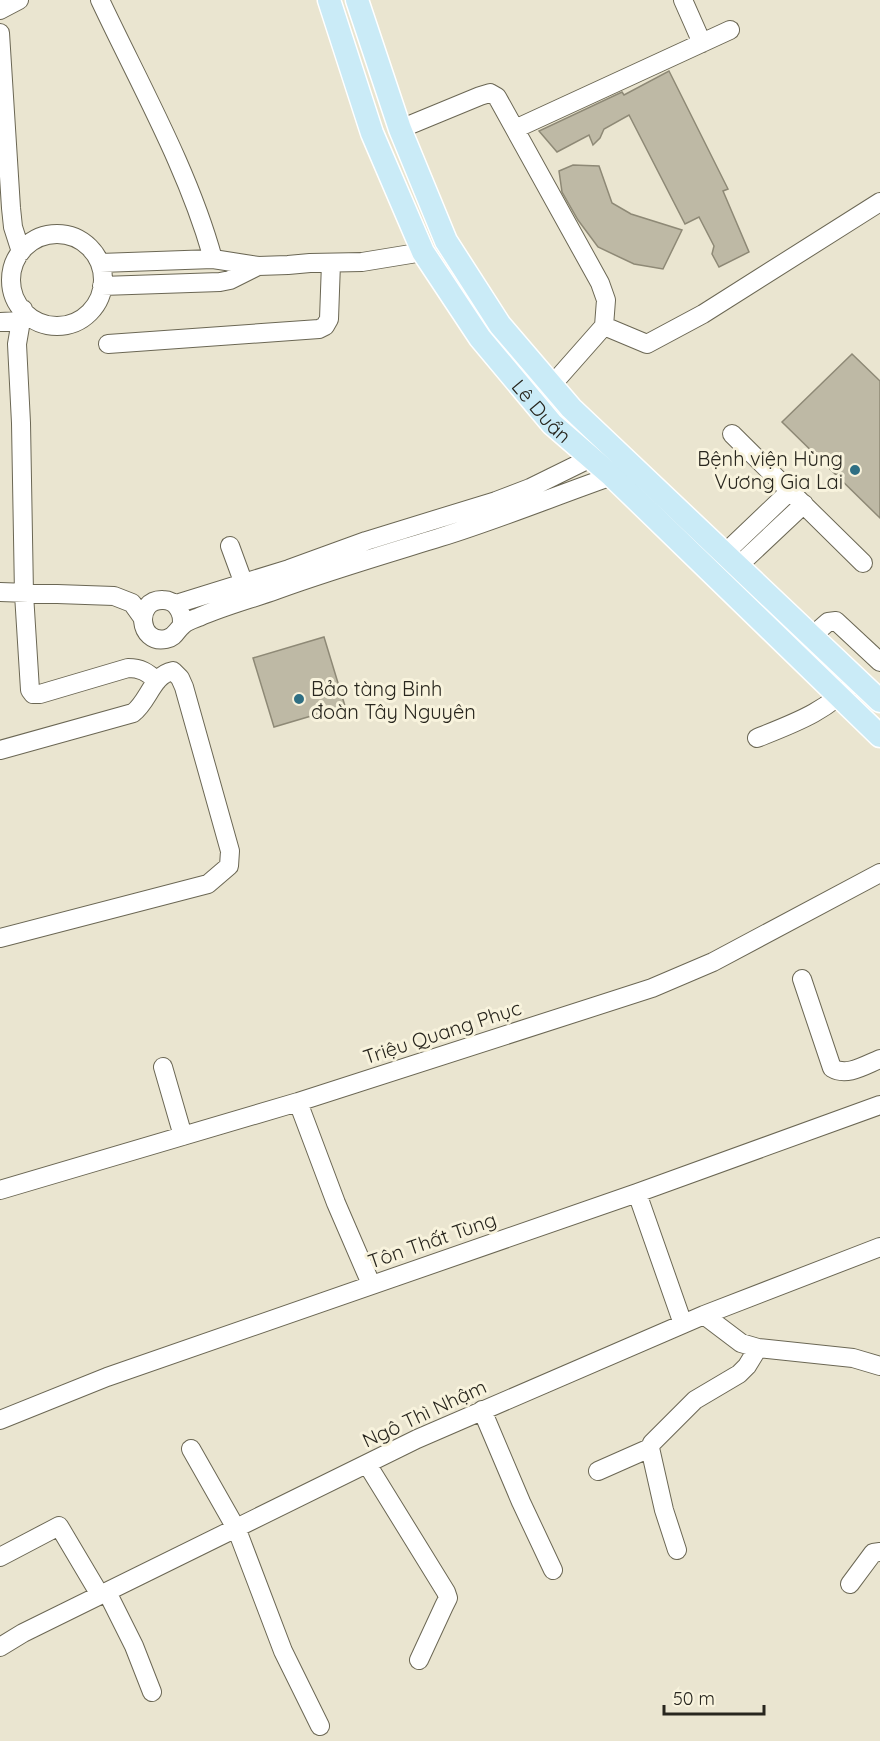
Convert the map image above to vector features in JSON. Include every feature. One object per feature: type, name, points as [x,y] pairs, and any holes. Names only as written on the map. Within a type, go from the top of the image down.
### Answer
[{"type":"main road","name":"Lê Duẩn","points":[[330,0],[372,133],[423,252],[480,338],[552,424],[612,476],[880,736]]},
{"type":"main road","name":"Lê Duẩn","points":[[357,0],[400,129],[446,241],[500,325],[571,408],[880,701]]},
{"type":"main road","points":[[423,252],[446,241]]},
{"type":"street","points":[[0,10],[19,0]]},
{"type":"street","points":[[100,0],[189,187],[206,232],[213,259]]},
{"type":"street","points":[[683,0],[702,43]]},
{"type":"street","points":[[515,129],[730,30]]},
{"type":"street","points":[[0,33],[13,243],[18,256],[12,272],[12,289],[22,315],[17,344],[24,594],[29,679],[33,694],[40,694],[128,668],[145,671],[157,681]]},
{"type":"street","points":[[400,129],[490,93],[497,97],[600,283],[606,300],[604,326],[551,386]]},
{"type":"street","points":[[604,326],[647,344],[703,314],[880,201]]},
{"type":"street","points":[[0,321],[22,315],[45,324],[62,326],[78,321],[92,311],[101,296],[104,279],[100,263],[91,248],[78,238],[61,234],[44,235],[29,243],[13,243]]},
{"type":"street","points":[[100,263],[213,259],[258,266],[362,262],[423,252]]},
{"type":"street","points":[[176,260],[177,284]]},
{"type":"street","points":[[108,344],[319,329],[325,326],[329,319],[331,263]]},
{"type":"street","points":[[102,286],[220,282],[230,280],[258,266]]},
{"type":"street","points":[[732,434],[863,563]]},
{"type":"street","points":[[499,508],[530,488],[591,458]]},
{"type":"street","points":[[182,625],[247,591],[345,557],[499,508],[612,476]]},
{"type":"street","points":[[731,559],[790,491]]},
{"type":"street","points":[[731,559],[804,504]]},
{"type":"street","points":[[230,546],[247,591]]},
{"type":"street","points":[[142,617],[146,607],[155,600],[166,600],[176,604],[247,591]]},
{"type":"street","points":[[0,592],[114,596],[132,603],[142,617],[147,633],[162,640],[178,633],[182,625],[182,614],[176,604]]},
{"type":"street","points":[[812,636],[828,622],[836,621],[880,662]]},
{"type":"street","points":[[0,750],[133,713],[141,707],[157,681],[165,673],[173,671],[180,678],[184,687],[230,851],[229,866],[208,884],[0,938]]},
{"type":"street","points":[[757,738],[809,717],[840,698],[857,679]]},
{"type":"street","name":"Triệu Quang Phục","points":[[0,1190],[298,1102],[652,988],[734,952],[880,873]]},
{"type":"street","points":[[802,979],[832,1068],[839,1072],[847,1072],[880,1059]]},
{"type":"street","points":[[163,1066],[183,1136]]},
{"type":"street","points":[[298,1102],[336,1203],[371,1284]]},
{"type":"street","name":"Tôn Thất Tùng","points":[[0,1420],[107,1377],[637,1193],[880,1105]]},
{"type":"street","points":[[637,1193],[683,1323]]},
{"type":"street","name":"Ngô Thì Nhậm","points":[[0,1647],[23,1633],[482,1410],[683,1323],[880,1247]]},
{"type":"street","points":[[704,1315],[741,1343],[758,1348],[853,1358],[880,1366]]},
{"type":"street","points":[[677,1550],[664,1510],[650,1448],[655,1438],[684,1408],[730,1380],[747,1366],[758,1348]]},
{"type":"street","points":[[482,1410],[553,1570]]},
{"type":"street","points":[[598,1471],[650,1448]]},
{"type":"street","points":[[191,1449],[237,1530],[283,1651],[320,1726]]},
{"type":"street","points":[[367,1464],[448,1598],[419,1660]]},
{"type":"street","points":[[0,1557],[59,1526],[104,1594],[134,1646],[152,1692]]},
{"type":"street","points":[[850,1584],[873,1553],[880,1552]]},
{"type":"building","points":[[669,71],[728,189],[723,191],[749,252],[719,267],[712,254],[714,246],[699,217],[685,224],[629,115],[604,129],[600,138],[593,145],[589,135],[557,152],[539,131],[622,92],[624,95]]},
{"type":"building","points":[[573,165],[599,166],[612,203],[631,214],[682,230],[663,269],[634,264],[598,247],[578,220],[562,192],[559,171]]},
{"type":"building","name":"Bệnh viện Hùng Vương Gia Lai","points":[[852,354],[880,381],[880,518],[782,422]]},
{"type":"building","points":[[324,637],[345,706],[274,727],[253,658]]},
{"type":"place","name":"Bệnh viện Hùng Vương Gia Lai","points":[[855,470]]},
{"type":"place","name":"Bảo tàng Binh đoàn Tây Nguyên","points":[[299,699]]}]
